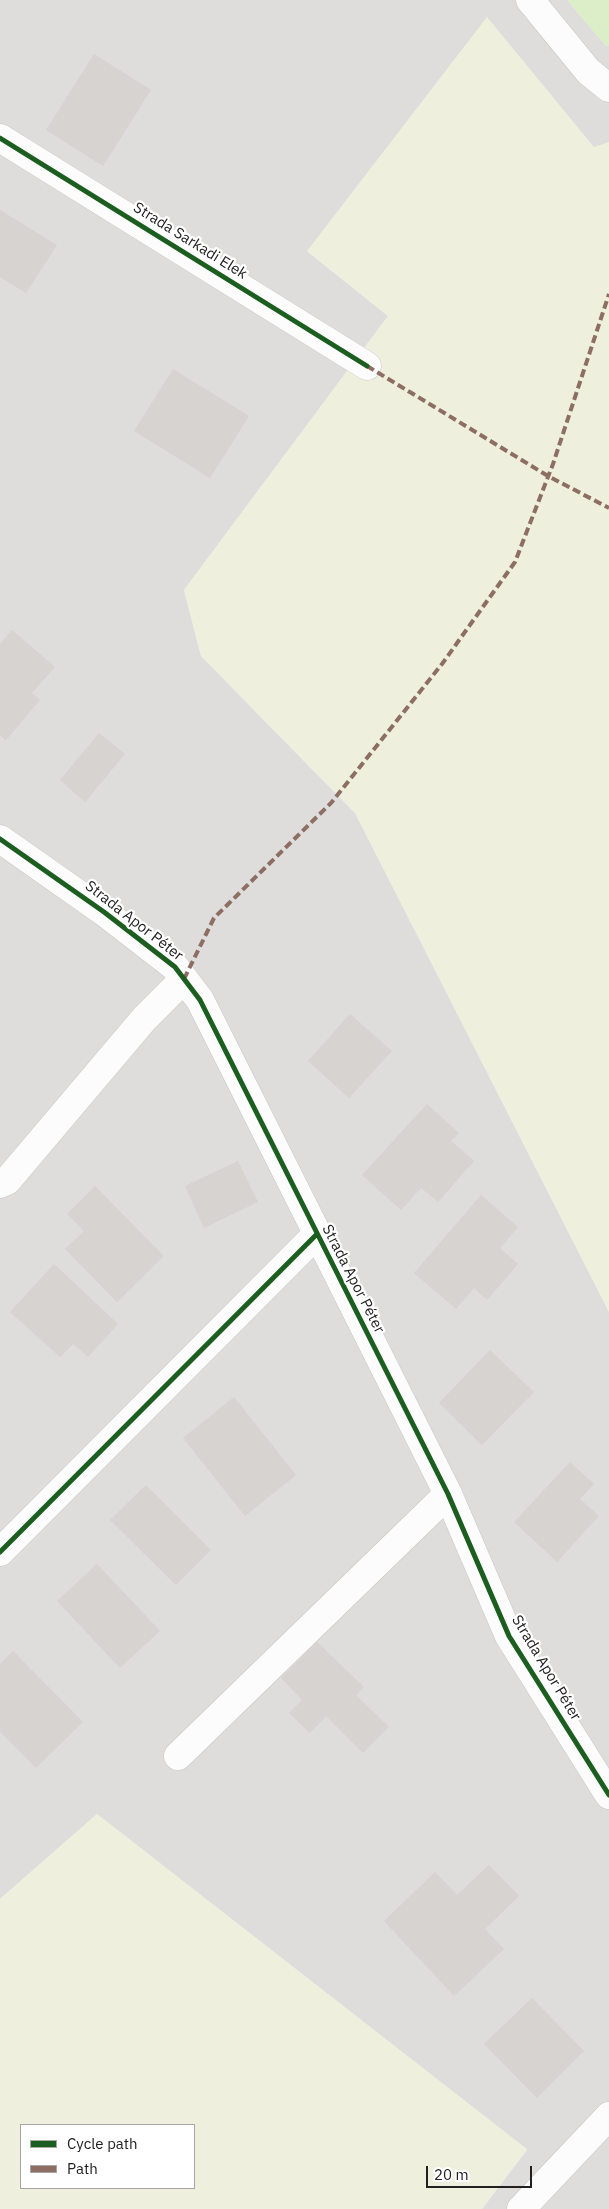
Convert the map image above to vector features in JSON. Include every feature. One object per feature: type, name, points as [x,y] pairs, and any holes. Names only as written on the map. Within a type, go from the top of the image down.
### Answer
[{"type":"street","points":[[530,0],[588,71],[609,88]]},
{"type":"street","name":"Strada Sarkadi Elek","points":[[0,138],[367,366]]},
{"type":"street","name":"Strada Apor Péter","points":[[0,839],[104,912],[175,967],[200,1000],[448,1494],[509,1636],[609,1795]]},
{"type":"street","points":[[0,1184],[7,1181],[144,1019],[184,979]]},
{"type":"street","points":[[0,1552],[316,1234]]},
{"type":"street","points":[[178,1756],[448,1494]]},
{"type":"street","points":[[521,2209],[609,2116]]},
{"type":"shaded area","points":[[0,0],[567,0],[606,46],[609,45],[609,142],[594,148],[487,18],[308,252],[388,316],[184,590],[201,656],[355,813],[609,1312],[609,2209],[482,2209],[527,2150],[97,1814],[0,1899]]},
{"type":"green space","points":[[567,0],[609,0],[609,45],[606,46]]},
{"type":"green space","points":[[487,17],[594,147],[609,142],[609,1312],[355,813],[201,656],[184,590],[388,316],[307,251]]},
{"type":"green space","points":[[97,1814],[527,2149],[482,2209],[0,2209],[0,1899]]},
{"type":"building","points":[[94,54],[151,90],[103,166],[46,130]]},
{"type":"building","points":[[0,210],[57,245],[26,293],[0,277]]},
{"type":"building","points":[[173,369],[249,416],[210,478],[134,431]]},
{"type":"building","points":[[12,630],[55,667],[32,693],[40,700],[6,740],[0,735],[0,644]]},
{"type":"building","points":[[99,733],[125,754],[85,802],[60,780]]},
{"type":"building","points":[[350,1014],[392,1051],[349,1098],[308,1061]]},
{"type":"building","points":[[427,1104],[459,1133],[451,1141],[474,1161],[438,1202],[421,1188],[401,1210],[362,1175]]},
{"type":"building","points":[[238,1161],[258,1202],[204,1228],[185,1186]]},
{"type":"building","points":[[95,1186],[164,1256],[117,1302],[65,1249],[84,1231],[67,1214]]},
{"type":"building","points":[[481,1195],[518,1227],[500,1248],[518,1264],[487,1300],[474,1288],[456,1309],[414,1273]]},
{"type":"building","points":[[54,1264],[118,1324],[88,1357],[73,1344],[60,1357],[10,1312]]},
{"type":"building","points":[[490,1350],[534,1392],[482,1445],[439,1403]]},
{"type":"building","points":[[234,1397],[296,1475],[245,1516],[183,1438]]},
{"type":"building","points":[[570,1462],[594,1484],[580,1499],[599,1516],[557,1562],[514,1522]]},
{"type":"building","points":[[146,1485],[211,1550],[176,1585],[110,1520]]},
{"type":"building","points":[[97,1564],[160,1631],[120,1668],[57,1601]]},
{"type":"building","points":[[317,1642],[364,1687],[356,1695],[389,1727],[363,1753],[326,1716],[310,1733],[289,1713],[302,1700],[281,1678]]},
{"type":"building","points":[[13,1651],[83,1722],[36,1768],[0,1732],[0,1664]]},
{"type":"building","points":[[489,1865],[519,1896],[485,1929],[504,1949],[454,1996],[384,1921],[435,1872],[457,1895]]},
{"type":"building","points":[[532,1998],[584,2051],[537,2098],[484,2044]]},
{"type":"marked path","points":[[184,979],[214,918],[331,803],[442,664],[515,562],[553,464],[609,294]]},
{"type":"marked path","points":[[367,366],[548,476],[609,508]]},
{"type":"cycle path","points":[[0,138],[367,366]]},
{"type":"cycle path","points":[[0,839],[104,912],[175,967],[200,1000],[448,1494],[509,1636],[609,1795]]},
{"type":"cycle path","points":[[0,1552],[316,1235]]}]
